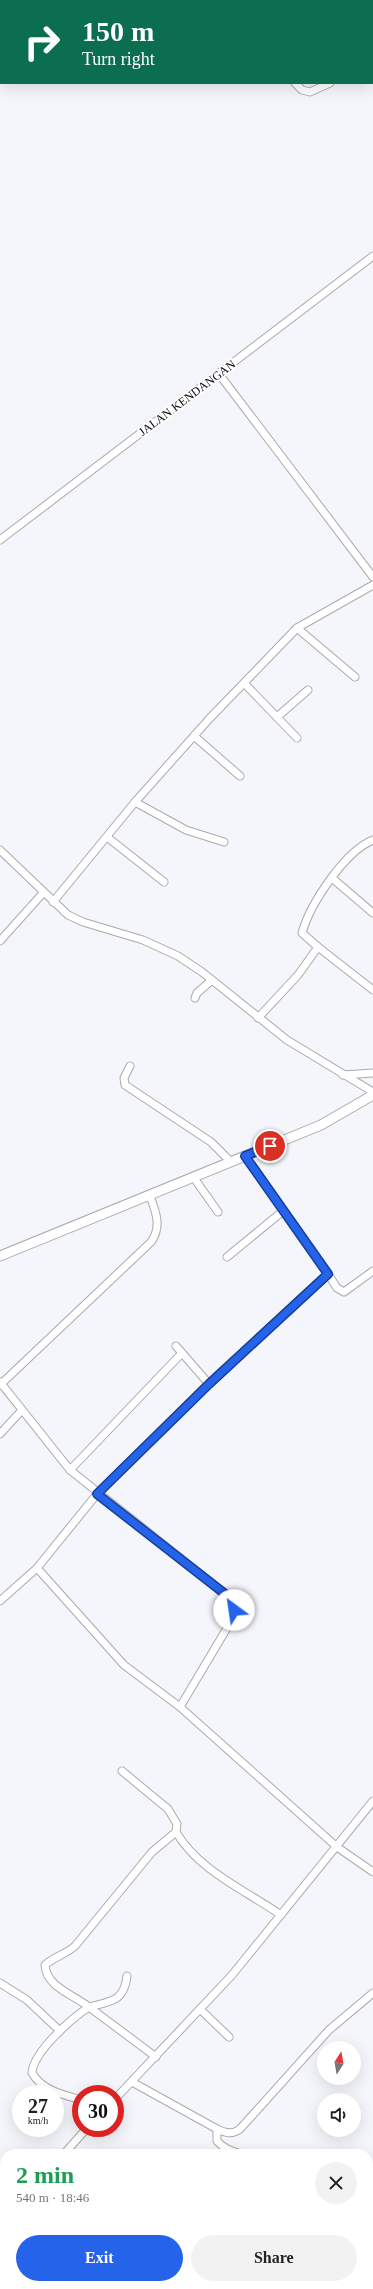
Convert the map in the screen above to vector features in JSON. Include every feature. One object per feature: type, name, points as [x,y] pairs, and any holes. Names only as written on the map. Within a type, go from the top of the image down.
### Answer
[{"type":"street","points":[[296,84],[302,90],[310,92],[328,84]]},
{"type":"street","name":"JALAN KENDANGAN","points":[[0,540],[373,256]]},
{"type":"street","points":[[219,374],[373,577]]},
{"type":"street","points":[[53,902],[135,802],[194,736],[297,628],[373,585]]},
{"type":"street","points":[[297,628],[355,677]]},
{"type":"street","points":[[244,683],[297,738]]},
{"type":"street","points":[[277,717],[308,690]]},
{"type":"street","points":[[194,736],[240,776]]},
{"type":"street","points":[[135,802],[186,830],[224,842]]},
{"type":"street","points":[[107,837],[164,882]]},
{"type":"street","points":[[373,840],[357,849],[319,894],[309,912],[302,933],[373,990]]},
{"type":"street","points":[[0,850],[68,915],[83,922],[159,946],[178,956],[212,980],[287,1040],[373,1094],[321,1125],[0,1256]]},
{"type":"street","points":[[332,878],[373,913]]},
{"type":"street","points":[[0,941],[44,893]]},
{"type":"street","points":[[258,1018],[291,982],[318,947]]},
{"type":"street","points":[[195,998],[197,993],[212,980]]},
{"type":"street","points":[[130,1066],[124,1078],[125,1085],[211,1142],[231,1162]]},
{"type":"street","points":[[343,1075],[373,1073]]},
{"type":"street","points":[[245,1156],[337,1288],[344,1292],[373,1271]]},
{"type":"street","points":[[194,1178],[218,1212]]},
{"type":"street","points":[[150,1196],[157,1222],[156,1234],[151,1242],[0,1384],[70,1470],[97,1494],[229,1597],[234,1610],[230,1622],[180,1707]]},
{"type":"street","points":[[227,1257],[283,1211]]},
{"type":"street","points":[[1,1598],[37,1568],[97,1494],[209,1384],[328,1274]]},
{"type":"street","points":[[176,1346],[209,1384]]},
{"type":"street","points":[[70,1470],[182,1353]]},
{"type":"street","points":[[0,1434],[22,1410]]},
{"type":"street","points":[[37,1568],[124,1665],[180,1707],[337,1847],[373,1872]]},
{"type":"street","points":[[122,1772],[168,1809],[177,1824],[176,1832],[183,1844],[201,1862],[281,1915]]},
{"type":"street","points":[[124,2090],[232,1975],[373,1801]]},
{"type":"street","points":[[156,2056],[52,1982],[45,1972],[45,1965],[53,1958],[66,1954],[75,1946],[152,1852],[176,1832]]},
{"type":"street","points":[[72,2097],[44,2088],[37,2082],[32,2073],[36,2058],[76,2015],[89,2007],[116,1999],[122,1994],[126,1988],[127,1976]]},
{"type":"street","points":[[0,1983],[27,2000],[60,2031]]},
{"type":"street","points":[[132,2082],[227,2134],[236,2133],[329,2030],[373,1993]]},
{"type":"street","points":[[200,2009],[229,2037]]},
{"type":"street","points":[[218,2129],[217,2141],[227,2149]]},
{"type":"street","points":[[68,2149],[79,2137]]},
{"type":"route","points":[[234,1610],[229,1597],[97,1494],[209,1384],[328,1274],[245,1156],[270,1146]]}]
